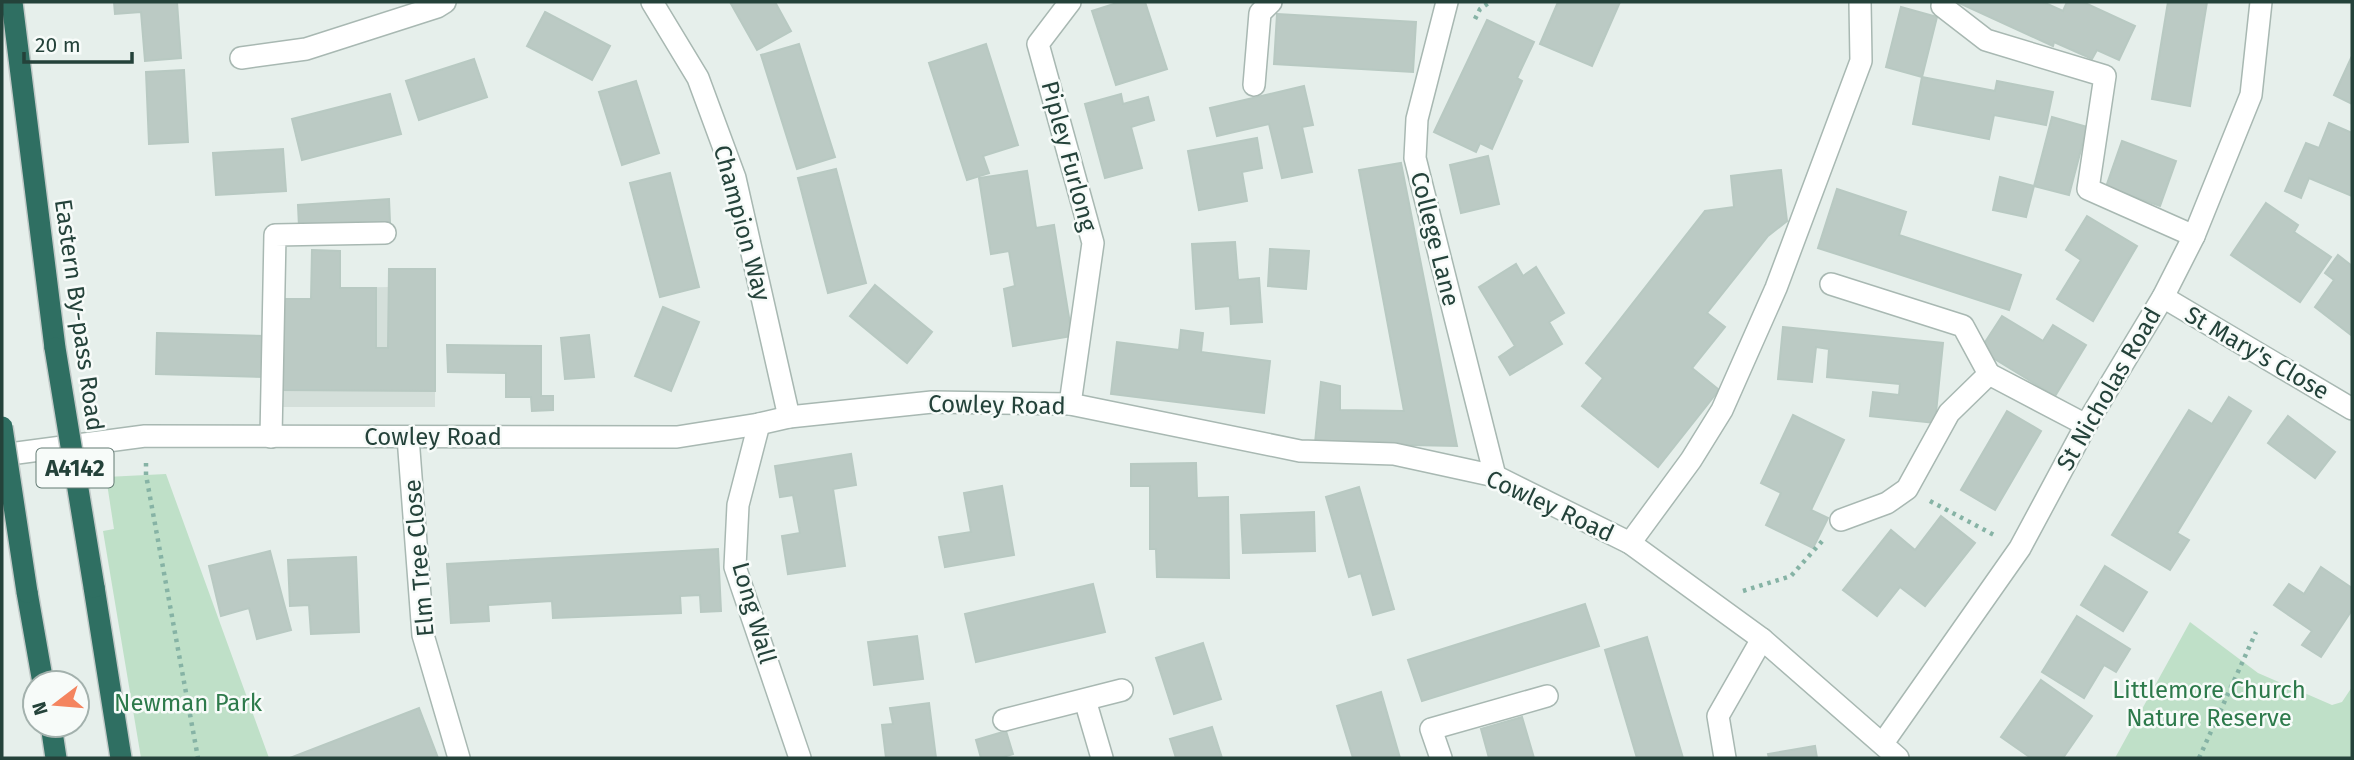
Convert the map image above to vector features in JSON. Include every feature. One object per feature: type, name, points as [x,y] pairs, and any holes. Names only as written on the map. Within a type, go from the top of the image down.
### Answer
[{"type":"highway","name":"Eastern By-pass Road","points":[[12,2],[55,348],[121,758]]},
{"type":"highway","name":"A4142","points":[[2,427],[41,669]]},
{"type":"highway","points":[[53,739],[56,758]]},
{"type":"street","points":[[241,58],[306,49],[437,7],[445,2]]},
{"type":"street","name":"Champion Way","points":[[652,2],[698,78],[735,178],[789,417]]},
{"type":"street","name":"Pipley Furlong","points":[[1069,2],[1038,44],[1093,243],[1070,404]]},
{"type":"street","points":[[1254,85],[1259,13],[1271,2]]},
{"type":"street","name":"College Lane","points":[[1447,2],[1417,119],[1415,158],[1495,476]]},
{"type":"street","points":[[1630,543],[1691,460],[1722,410],[1776,288],[1861,61],[1860,2]]},
{"type":"street","name":"St Nicholas Road","points":[[1891,751],[2020,548],[2086,425],[2163,297],[2194,236],[2251,95],[2261,2]]},
{"type":"street","points":[[1942,6],[1986,40],[2105,76],[2088,189],[2194,236]]},
{"type":"street","points":[[271,437],[275,235],[385,233]]},
{"type":"street","points":[[1831,284],[1963,326],[1989,374],[2086,425]]},
{"type":"street","name":"St Mary's Close","points":[[2163,297],[2352,409]]},
{"type":"street","points":[[1841,520],[1887,503],[1907,489],[1949,413],[1989,374]]},
{"type":"street","name":"Cowley Road","points":[[2,455],[145,436],[677,437],[789,417],[932,402],[1070,404],[1300,451],[1394,454],[1495,476],[1630,543],[1762,639],[1891,751]]},
{"type":"street","name":"Long Wall","points":[[759,424],[738,505],[736,567],[800,758]]},
{"type":"street","name":"Elm Tree Close","points":[[408,437],[423,635],[459,758]]},
{"type":"street","points":[[1725,758],[1718,716],[1762,639]]},
{"type":"street","points":[[1004,720],[1122,690]]},
{"type":"street","points":[[1441,758],[1432,729],[1547,696]]},
{"type":"street","points":[[1085,700],[1102,758]]},
{"type":"path","points":[[145,436],[146,475],[198,758]]},
{"type":"path","points":[[1907,489],[2020,548]]},
{"type":"path","points":[[1719,606],[1744,591],[1791,576],[1841,520]]},
{"type":"path","points":[[2199,758],[2256,632]]},
{"type":"shaded area","points":[[312,250],[340,251],[341,288],[389,287],[389,269],[435,269],[435,407],[275,407],[278,299],[311,299]]},
{"type":"green space","name":"Newman Park","points":[[166,474],[269,758],[141,758],[103,531],[114,529],[106,477]]},
{"type":"green space","name":"Littlemore Church Nature Reserve","points":[[2190,622],[2258,673],[2332,705],[2342,702],[2352,687],[2352,758],[2115,758]]},
{"type":"building","points":[[114,2],[177,2],[181,58],[145,61],[141,12],[115,14]]},
{"type":"building","points":[[730,2],[775,2],[791,31],[757,50]]},
{"type":"building","points":[[1120,2],[1145,2],[1167,69],[1116,85],[1092,11]]},
{"type":"building","points":[[1558,2],[1620,2],[1592,66],[1540,44]]},
{"type":"building","points":[[1957,2],[2043,2],[2063,11],[2067,2],[2083,2],[2135,26],[2119,60],[2097,50],[2092,59],[2054,42],[2053,46]]},
{"type":"building","points":[[2168,2],[2207,2],[2190,106],[2152,99]]},
{"type":"building","points":[[1901,7],[1937,17],[1922,77],[1886,67]]},
{"type":"building","points":[[545,12],[610,46],[592,80],[527,46]]},
{"type":"building","points":[[1277,14],[1416,22],[1413,72],[1274,64]]},
{"type":"building","points":[[1487,20],[1534,42],[1517,78],[1522,81],[1492,149],[1480,143],[1476,152],[1434,132]]},
{"type":"building","points":[[799,44],[835,157],[797,169],[761,55]]},
{"type":"building","points":[[986,44],[1018,145],[983,156],[989,173],[967,180],[929,63]]},
{"type":"building","points":[[2352,56],[2352,104],[2334,95]]},
{"type":"building","points":[[474,59],[487,97],[419,120],[406,81]]},
{"type":"building","points":[[184,70],[188,142],[149,144],[146,72]]},
{"type":"building","points":[[1922,77],[1995,91],[1997,81],[2053,92],[2046,125],[1994,115],[1989,139],[1913,124]]},
{"type":"building","points":[[636,81],[659,153],[622,165],[599,92]]},
{"type":"building","points":[[1304,86],[1313,125],[1302,127],[1312,172],[1282,178],[1269,124],[1217,136],[1210,108]]},
{"type":"building","points":[[390,94],[401,134],[302,160],[292,119]]},
{"type":"building","points":[[1121,94],[1123,104],[1148,97],[1154,120],[1131,127],[1142,168],[1105,178],[1085,104]]},
{"type":"building","points":[[2052,117],[2087,127],[2069,195],[2034,186]]},
{"type":"building","points":[[2329,123],[2352,133],[2352,196],[2309,178],[2301,198],[2285,191],[2306,143],[2319,148]]},
{"type":"building","points":[[1257,138],[1262,168],[1242,172],[1247,201],[1199,210],[1188,151]]},
{"type":"building","points":[[2122,141],[2176,161],[2160,206],[2106,187]]},
{"type":"building","points":[[283,149],[286,191],[216,195],[213,153]]},
{"type":"building","points":[[1488,156],[1499,204],[1461,213],[1450,165]]},
{"type":"building","points":[[1401,163],[1457,446],[1315,443],[1321,382],[1340,386],[1340,410],[1404,411],[1359,170]]},
{"type":"building","points":[[836,169],[866,283],[828,293],[798,178]]},
{"type":"building","points":[[1781,170],[1787,221],[1768,236],[1707,313],[1725,327],[1692,368],[1719,390],[1658,467],[1582,406],[1603,378],[1586,363],[1705,211],[1734,207],[1731,176]]},
{"type":"building","points":[[1027,171],[1036,228],[1054,225],[1072,336],[1013,346],[1004,289],[1015,286],[1009,251],[991,254],[979,178]]},
{"type":"building","points":[[670,173],[699,287],[660,297],[630,183]]},
{"type":"building","points":[[2000,177],[2034,186],[2026,217],[1993,210]]},
{"type":"building","points":[[1837,189],[1906,212],[1899,235],[2021,275],[2009,310],[1818,248]]},
{"type":"building","points":[[389,199],[390,222],[299,227],[298,205]]},
{"type":"building","points":[[2266,203],[2298,225],[2294,232],[2331,257],[2300,302],[2231,255]]},
{"type":"building","points":[[2087,216],[2137,246],[2093,321],[2057,299],[2081,260],[2066,250]]},
{"type":"building","points":[[1235,242],[1238,280],[1259,278],[1262,322],[1231,324],[1230,306],[1196,309],[1192,244]]},
{"type":"building","points":[[1270,249],[1309,251],[1306,289],[1268,286]]},
{"type":"building","points":[[312,250],[340,251],[340,288],[376,288],[376,348],[388,348],[389,269],[435,269],[435,391],[278,390],[278,299],[311,299]]},
{"type":"building","points":[[2338,255],[2352,266],[2351,335],[2315,307],[2334,280],[2325,273]]},
{"type":"building","points":[[1516,264],[1523,276],[1536,267],[1564,313],[1549,322],[1562,344],[1510,375],[1499,357],[1515,346],[1479,287]]},
{"type":"building","points":[[875,285],[932,332],[907,363],[850,316]]},
{"type":"building","points":[[663,307],[699,322],[671,391],[635,376]]},
{"type":"building","points":[[2002,316],[2043,341],[2053,325],[2086,345],[2055,396],[1980,350]]},
{"type":"building","points":[[1783,327],[1943,343],[1935,423],[1870,416],[1873,392],[1899,395],[1900,384],[1827,377],[1829,349],[1816,347],[1812,382],[1778,379]]},
{"type":"building","points":[[1181,330],[1203,333],[1201,352],[1270,361],[1264,413],[1111,394],[1117,342],[1179,350]]},
{"type":"building","points":[[157,333],[266,336],[265,377],[156,374]]},
{"type":"building","points":[[589,335],[594,377],[565,379],[561,338]]},
{"type":"building","points":[[447,345],[541,346],[541,396],[553,396],[553,410],[532,411],[531,397],[506,397],[506,373],[448,372]]},
{"type":"building","points":[[2229,397],[2251,411],[2177,533],[2189,540],[2170,570],[2112,535],[2189,410],[2212,424]]},
{"type":"building","points":[[2007,411],[2041,431],[1995,510],[1961,490]]},
{"type":"building","points":[[1793,415],[1844,440],[1811,510],[1828,518],[1813,548],[1766,525],[1781,493],[1761,483]]},
{"type":"building","points":[[2288,416],[2335,452],[2315,478],[2268,443]]},
{"type":"building","points":[[851,454],[856,485],[833,489],[845,566],[788,574],[782,536],[800,533],[793,495],[780,497],[775,466]]},
{"type":"building","points":[[1196,463],[1197,498],[1228,497],[1229,578],[1157,577],[1156,549],[1150,549],[1150,486],[1131,486],[1131,464]]},
{"type":"building","points":[[1002,486],[1014,555],[945,567],[939,537],[971,532],[964,493]]},
{"type":"building","points":[[1359,487],[1394,609],[1373,615],[1361,573],[1349,577],[1326,497]]},
{"type":"building","points":[[1314,512],[1315,551],[1243,553],[1241,515]]},
{"type":"building","points":[[1941,516],[1975,543],[1925,606],[1900,587],[1877,616],[1843,590],[1891,530],[1915,550]]},
{"type":"building","points":[[718,549],[721,611],[701,612],[700,595],[680,596],[681,613],[553,618],[552,601],[488,605],[489,621],[451,623],[447,564]]},
{"type":"building","points":[[270,551],[291,630],[257,639],[249,608],[221,616],[209,566]]},
{"type":"building","points":[[356,557],[359,632],[311,634],[309,605],[290,606],[288,560]]},
{"type":"building","points":[[2105,566],[2147,592],[2123,631],[2081,605]]},
{"type":"building","points":[[2321,567],[2352,588],[2352,610],[2321,657],[2302,645],[2312,631],[2274,605],[2289,584],[2304,594]]},
{"type":"building","points":[[1093,584],[1105,632],[976,662],[965,614]]},
{"type":"building","points":[[1585,604],[1599,646],[1422,701],[1408,660]]},
{"type":"building","points":[[2077,616],[2130,649],[2116,672],[2104,665],[2084,698],[2042,672]]},
{"type":"building","points":[[917,636],[923,679],[874,685],[868,642]]},
{"type":"building","points":[[1647,637],[1683,758],[1637,758],[1605,650]]},
{"type":"building","points":[[1203,643],[1221,699],[1174,714],[1156,658]]},
{"type":"building","points":[[2041,680],[2092,716],[2063,758],[2031,758],[2001,737]]},
{"type":"building","points":[[1381,692],[1400,758],[1353,758],[1337,706]]},
{"type":"building","points":[[929,703],[936,758],[886,758],[882,725],[893,724],[890,708]]},
{"type":"building","points":[[419,708],[438,758],[290,758]]},
{"type":"building","points":[[1522,717],[1534,758],[1489,758],[1481,729]]},
{"type":"building","points":[[1212,727],[1222,758],[1176,758],[1170,739]]},
{"type":"building","points":[[1006,731],[1013,754],[1000,758],[981,758],[976,740]]},
{"type":"building","points":[[1815,746],[1817,758],[1769,758],[1768,754]]}]
